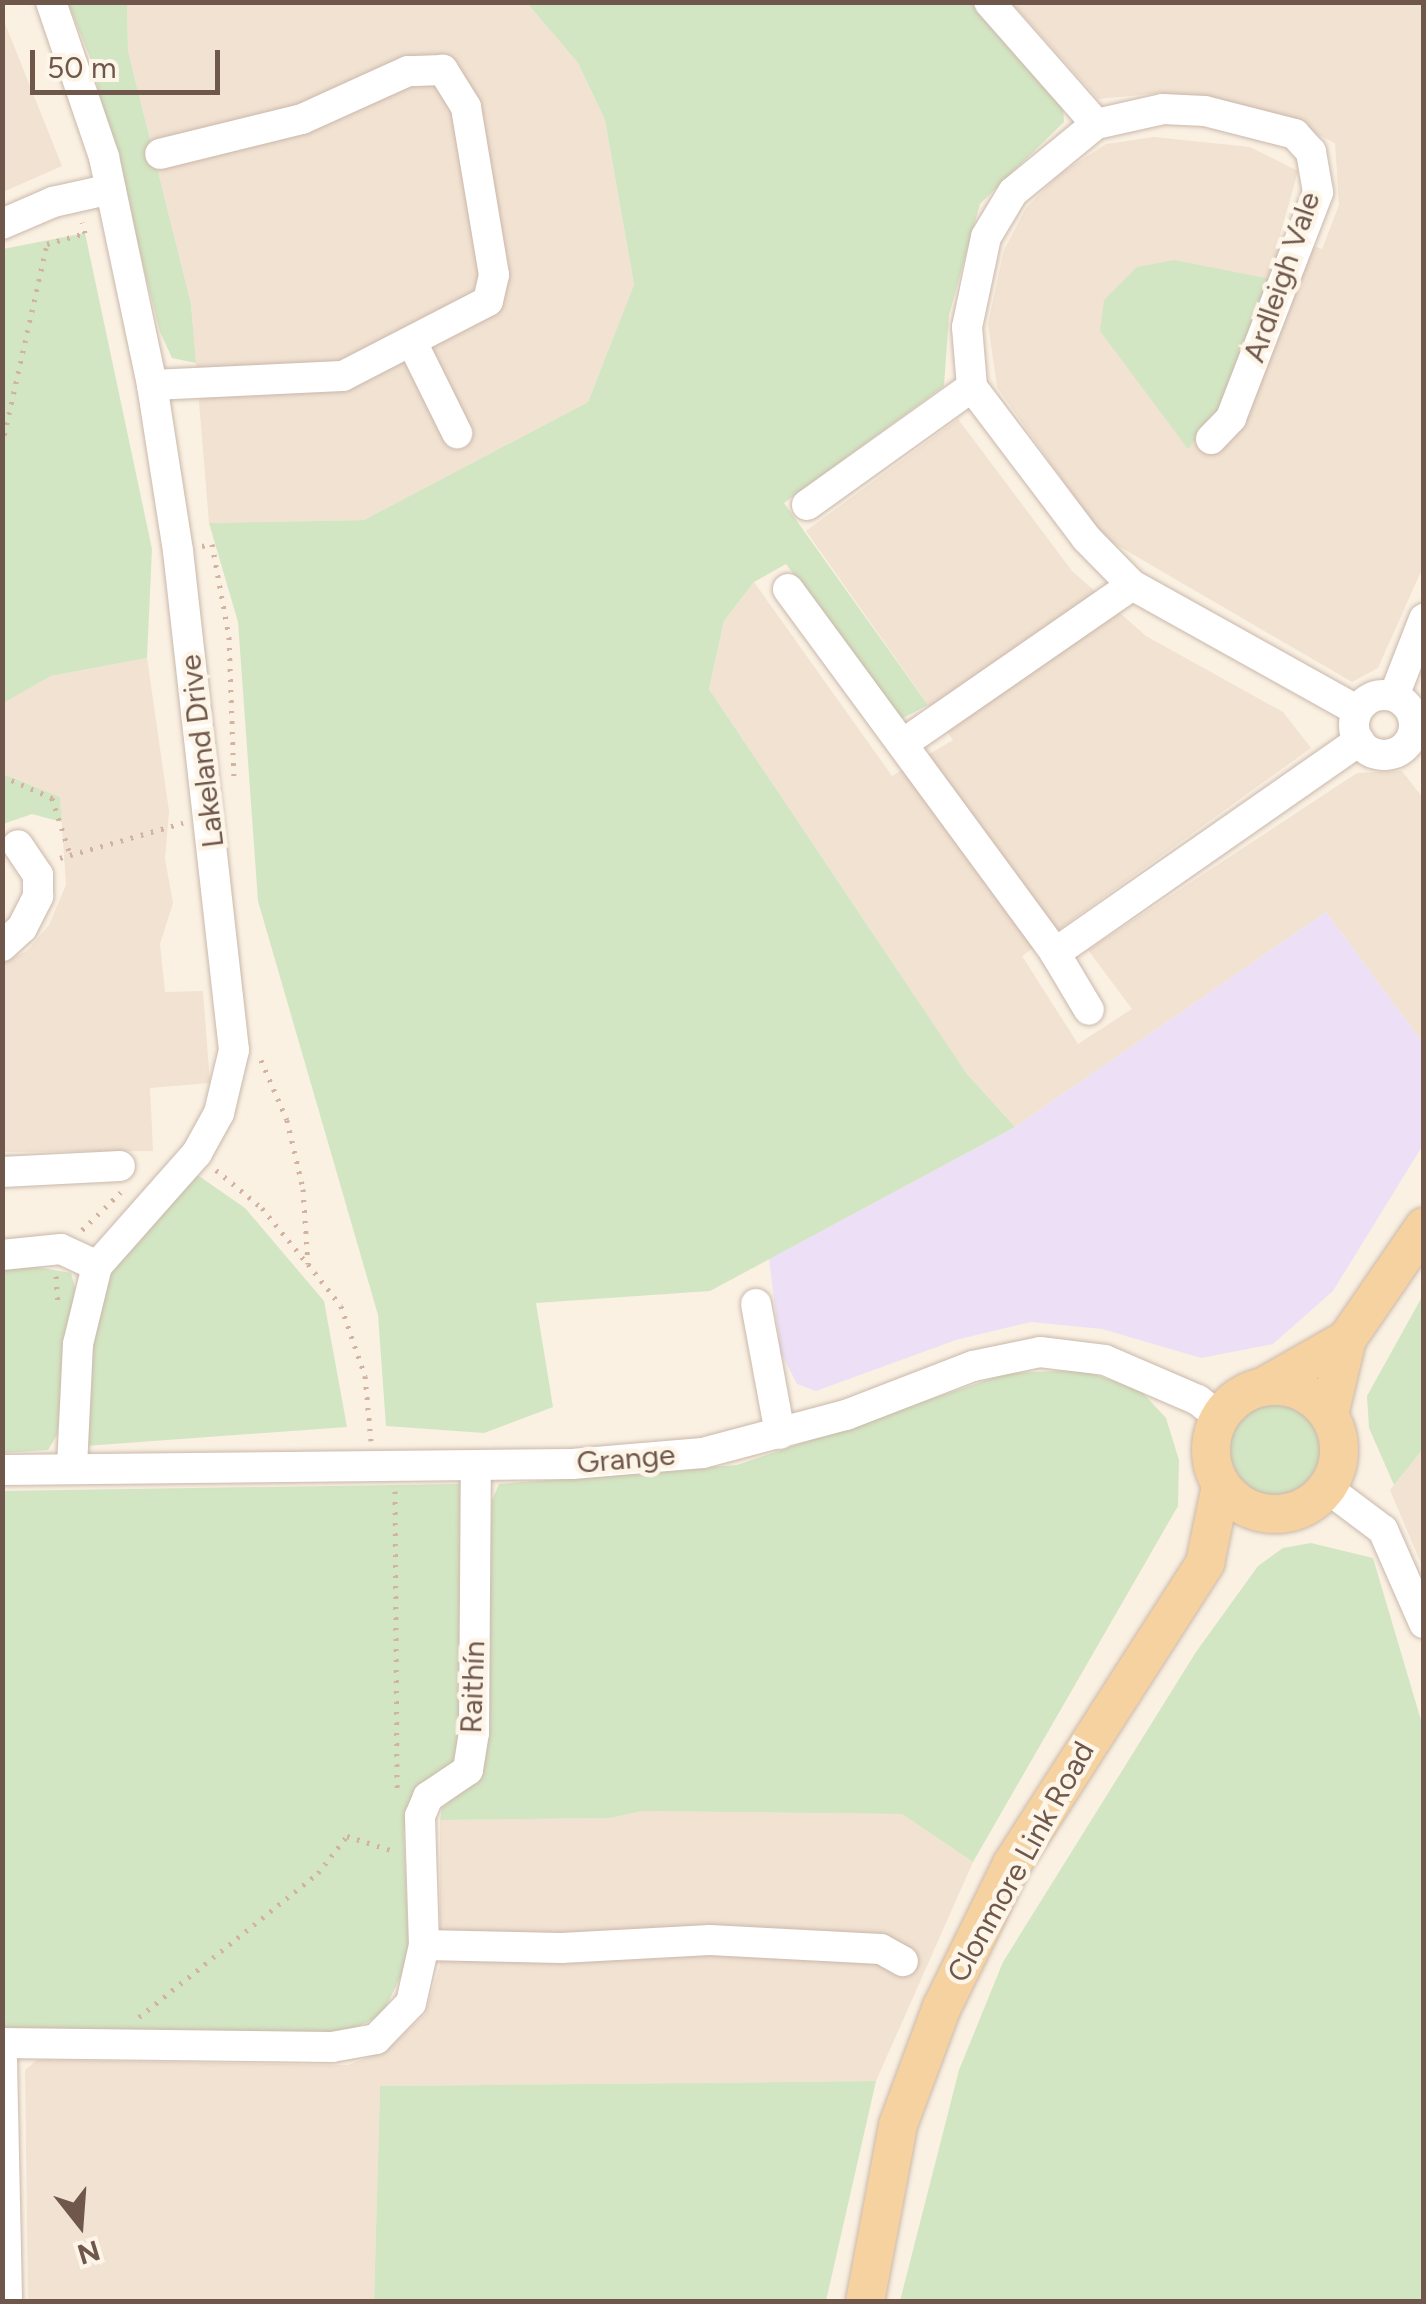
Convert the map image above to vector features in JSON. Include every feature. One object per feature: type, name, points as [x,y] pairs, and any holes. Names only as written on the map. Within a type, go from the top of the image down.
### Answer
[{"type":"main road","points":[[1347,1339],[1263,1387],[1220,1417],[1210,1452],[1221,1486],[1249,1510],[1286,1514],[1327,1488],[1340,1452],[1329,1414],[1347,1339],[1424,1227]]},
{"type":"main road","points":[[1263,1387],[1300,1391],[1329,1414]]},
{"type":"main road","name":"Clonmore Link Road","points":[[865,2302],[898,2125],[942,2007],[1012,1864],[1204,1563],[1221,1486]]},
{"type":"main road","name":"Clonmore Link Road","points":[[1204,1563],[1286,1514]]},
{"type":"street","name":"Lakeland Drive","points":[[52,2],[79,72],[111,189],[152,385],[222,806],[234,1050],[219,1114],[196,1153],[97,1266],[78,1344],[72,1468]]},
{"type":"street","points":[[989,2],[1096,124]]},
{"type":"street","points":[[152,385],[343,376],[488,301],[494,275],[466,107],[443,70],[408,72],[302,119],[160,154]]},
{"type":"street","name":"Ardleigh Vale","points":[[972,387],[967,327],[986,237],[1013,192],[1096,124],[1162,110],[1204,111],[1294,134],[1311,152],[1318,192],[1231,418],[1212,438]]},
{"type":"street","points":[[2,224],[75,196],[111,189]]},
{"type":"street","points":[[412,342],[458,433]]},
{"type":"street","points":[[807,505],[972,387],[1086,538],[1132,585],[1357,710]]},
{"type":"street","points":[[904,742],[1132,585]]},
{"type":"street","points":[[788,589],[1055,952],[1089,1010]]},
{"type":"street","points":[[1394,696],[1424,619]]},
{"type":"street","points":[[1357,710],[1377,695],[1394,696],[1413,714],[1417,744],[1385,755],[1358,741]]},
{"type":"street","points":[[1357,710],[1358,741]]},
{"type":"street","points":[[1055,952],[1358,741]]},
{"type":"street","points":[[2,946],[22,928],[38,896],[38,876],[18,844]]},
{"type":"street","points":[[2,1172],[120,1166]]},
{"type":"street","points":[[2,1256],[61,1249],[97,1266]]},
{"type":"street","points":[[756,1304],[780,1434]]},
{"type":"street","name":"Grange","points":[[2,1470],[395,1461],[476,1465],[702,1452],[780,1434],[972,1366],[1040,1352],[1105,1360],[1198,1400],[1220,1417]]},
{"type":"street","name":"Raithín","points":[[420,1816],[428,1797],[468,1770],[474,1734],[476,1465]]},
{"type":"street","points":[[1327,1488],[1383,1530],[1424,1623]]},
{"type":"street","points":[[2,2044],[332,2046],[376,2038],[411,2003],[424,1945],[420,1816]]},
{"type":"street","points":[[424,1945],[561,1948],[710,1940],[881,1950],[903,1961]]},
{"type":"street","points":[[2,2060],[7,2301],[21,2302]]},
{"type":"path","points":[[2,445],[47,244],[85,233],[75,196]]},
{"type":"path","points":[[38,876],[69,852],[222,806],[228,637],[212,544],[178,551]]},
{"type":"path","points":[[2,776],[52,798],[69,852]]},
{"type":"path","points":[[258,1051],[287,1120],[304,1189],[308,1264]]},
{"type":"path","points":[[196,1153],[262,1208],[342,1306],[365,1376],[371,1446],[396,1445],[397,1810],[420,1816]]},
{"type":"path","points":[[105,2044],[318,1873],[346,1836],[421,1859]]},
{"type":"shaded area","points":[[127,3],[527,3],[578,63],[605,120],[634,286],[588,402],[364,520],[209,523],[191,304],[128,51]]},
{"type":"shaded area","points":[[1012,3],[1423,3],[1423,567],[1378,668],[1352,682],[1103,537],[997,387],[988,324],[1004,250],[1026,208],[1060,174],[1106,144],[1154,137],[1250,147],[1298,171],[1280,235],[1322,249],[1339,205],[1335,143],[1277,116],[1160,93],[1098,99]]},
{"type":"shaded area","points":[[2,16],[62,166],[3,192],[2,192]]},
{"type":"shaded area","points":[[958,419],[1072,571],[1146,636],[1283,712],[1311,748],[1022,956],[1078,1044],[1132,1009],[1088,950],[1357,773],[1402,771],[1423,798],[1423,1043],[1326,912],[1015,1127],[967,1074],[709,689],[724,621],[754,582],[892,776],[953,740],[806,531]]},
{"type":"shaded area","points":[[147,658],[169,811],[165,859],[173,903],[160,944],[165,992],[203,991],[210,1083],[150,1088],[153,1151],[3,1152],[3,962],[27,951],[49,925],[66,885],[60,797],[3,774],[2,703],[51,676]]},
{"type":"shaded area","points":[[1326,912],[1423,1043],[1423,1145],[1333,1291],[1273,1344],[1201,1358],[1102,1329],[1031,1322],[956,1340],[816,1391],[797,1384],[781,1353],[769,1259],[1015,1127]]},
{"type":"shaded area","points":[[1423,1449],[1423,1568],[1390,1490]]},
{"type":"shaded area","points":[[643,1811],[902,1814],[973,1862],[876,2081],[380,2086],[374,2301],[28,2301],[25,2070],[37,2060],[348,2065],[387,2050],[425,2014],[440,1965],[440,1820],[610,1818]]},
{"type":"green space","points":[[68,3],[127,3],[128,51],[191,304],[196,363],[172,358],[160,332],[91,60]]},
{"type":"green space","points":[[527,3],[972,3],[1063,104],[1064,122],[980,204],[949,315],[944,386],[784,503],[928,705],[901,719],[786,564],[754,582],[724,621],[709,689],[967,1074],[1015,1127],[710,1291],[536,1303],[553,1407],[484,1433],[386,1426],[378,1315],[258,901],[238,622],[209,523],[364,520],[588,402],[634,285],[605,120],[578,63]]},
{"type":"green space","points":[[85,233],[152,549],[147,658],[51,676],[3,703],[3,249]]},
{"type":"green space","points":[[1174,260],[1270,279],[1225,401],[1188,449],[1100,331],[1104,300],[1137,267]]},
{"type":"green space","points":[[3,774],[60,797],[62,822],[32,814],[3,824]]},
{"type":"green space","points":[[186,1167],[245,1208],[324,1301],[347,1427],[85,1446],[90,1288]]},
{"type":"green space","points":[[31,1266],[71,1273],[75,1288],[57,1435],[48,1450],[3,1453],[2,1267]]},
{"type":"green space","points":[[1423,1295],[1423,1449],[1394,1485],[1369,1428],[1367,1396]]},
{"type":"green space","points":[[1082,1370],[1141,1391],[1166,1418],[1179,1460],[1178,1506],[973,1862],[902,1814],[643,1811],[610,1818],[440,1820],[442,1808],[475,1780],[483,1754],[492,1500],[499,1484],[737,1465],[1008,1373]]},
{"type":"green space","points":[[1275,1403],[1293,1407],[1309,1417],[1319,1433],[1323,1451],[1319,1469],[1309,1485],[1293,1495],[1275,1499],[1257,1495],[1241,1485],[1231,1469],[1227,1451],[1231,1433],[1241,1417],[1257,1407]]},
{"type":"green space","points":[[460,1484],[459,1758],[412,1802],[404,1833],[409,1959],[382,2015],[338,2036],[3,2031],[2,1491]]},
{"type":"green space","points":[[1311,1543],[1373,1558],[1423,1727],[1423,2301],[900,2301],[959,2070],[1003,1962],[1196,1652],[1258,1566],[1283,1548]]},
{"type":"green space","points":[[876,2081],[826,2301],[374,2301],[380,2086]]}]
